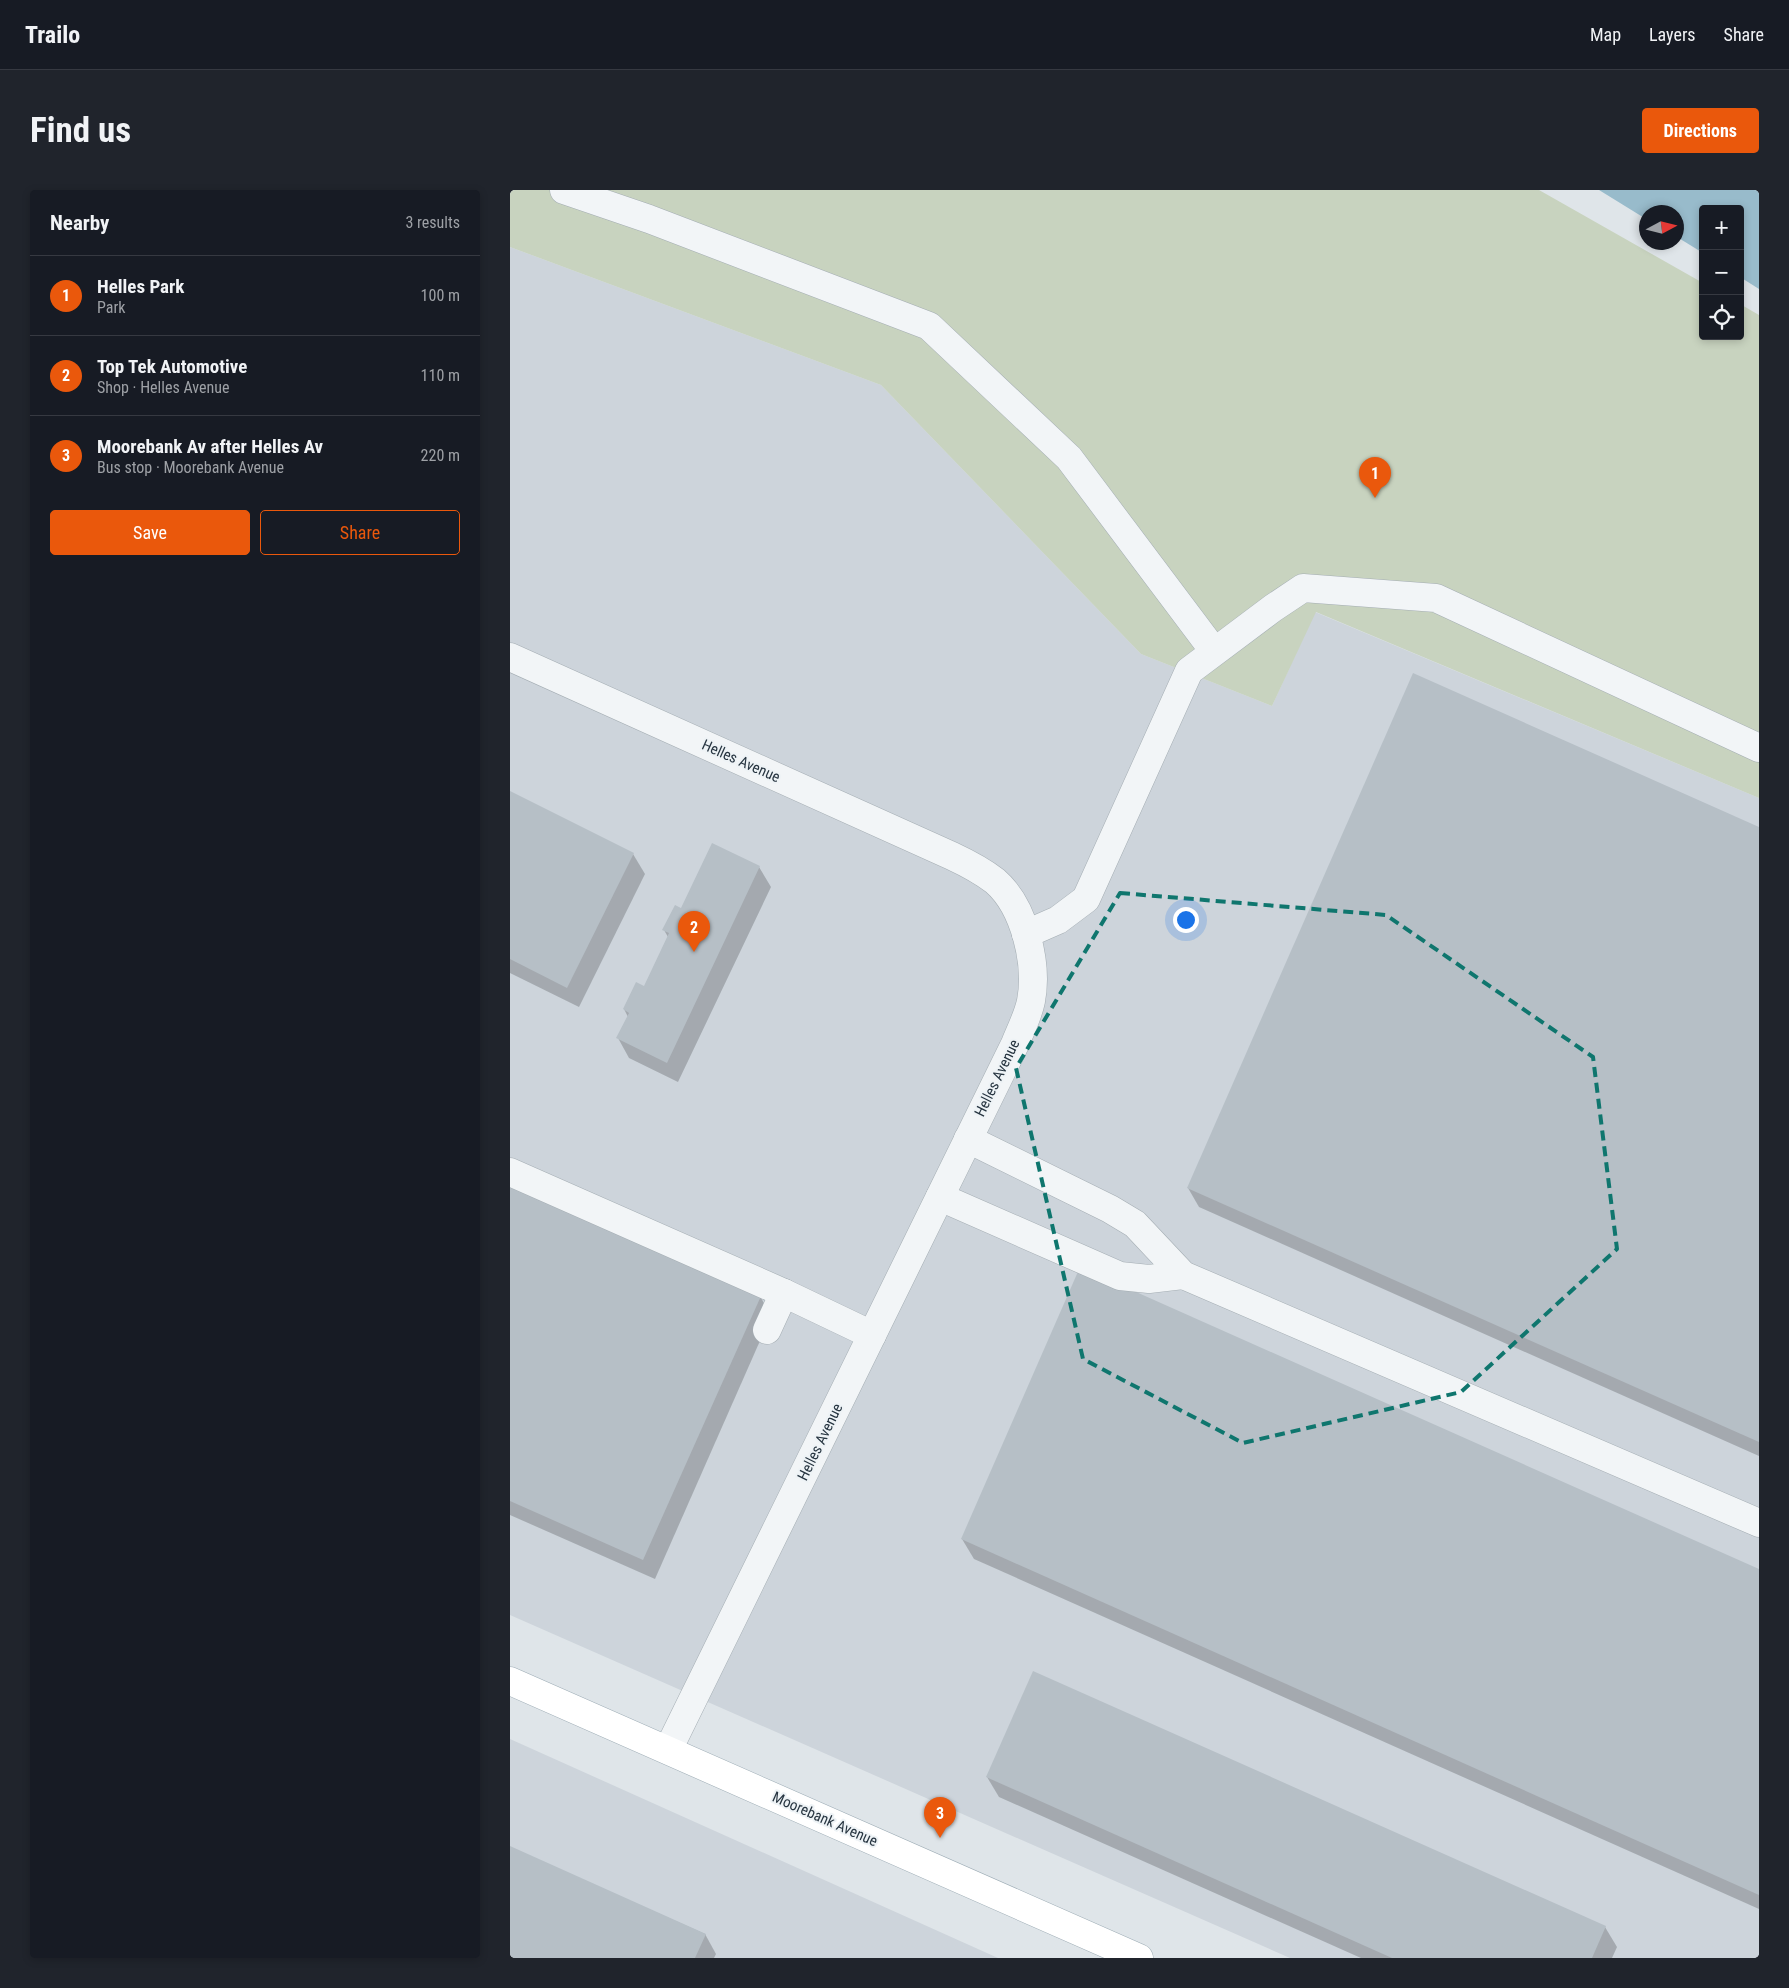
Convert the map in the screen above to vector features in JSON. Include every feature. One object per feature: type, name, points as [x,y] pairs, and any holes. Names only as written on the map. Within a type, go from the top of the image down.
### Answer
[{"type":"main road","name":"Moorebank Avenue","points":[[510,1681],[1139,1958]]},
{"type":"street","points":[[564,190],[605,197],[929,326],[1069,458],[1214,651]]},
{"type":"street","points":[[1026,934],[1058,920],[1086,899],[1189,671],[1303,588],[1436,598],[1759,748]]},
{"type":"street","name":"Helles Avenue","points":[[510,657],[952,856],[978,870],[999,886],[1010,901],[1026,934],[1032,965],[1031,1003],[1014,1044],[668,1750]]},
{"type":"street","points":[[968,1139],[1110,1209],[1135,1224],[1183,1275],[1759,1523]]},
{"type":"street","points":[[510,1172],[784,1293],[872,1335]]},
{"type":"street","points":[[940,1197],[1120,1276],[1150,1279],[1183,1275]]},
{"type":"street","points":[[767,1330],[784,1293]]},
{"type":"highlighted area","points":[[1120,893],[1386,915],[1593,1057],[1617,1249],[1461,1392],[1243,1443],[1083,1359],[1016,1068]]},
{"type":"shaded area","points":[[510,247],[881,385],[1141,654],[1272,706],[1315,612],[1759,798],[1759,1958],[1290,1958],[510,1615]]},
{"type":"shaded area","points":[[510,1739],[998,1958],[510,1958]]},
{"type":"green space","points":[[510,190],[1539,190],[1639,247],[1639,250],[1645,250],[1699,281],[1699,340],[1744,340],[1744,306],[1759,315],[1759,798],[1316,612],[1272,706],[1141,654],[881,385],[510,247]]},
{"type":"water","points":[[1599,190],[1759,190],[1759,289],[1744,280],[1744,205],[1699,205],[1699,251],[1684,241],[1684,205],[1639,205],[1639,215]]},
{"type":"building","points":[[1413,673],[1759,827],[1759,1442],[1187,1188]]},
{"type":"building","points":[[510,791],[634,853],[567,988],[510,959]]},
{"type":"building","points":[[712,843],[760,866],[667,1063],[616,1038],[629,1013],[623,1009],[636,982],[644,986],[669,933],[662,930],[675,905],[681,908]]},
{"type":"building","points":[[510,1184],[761,1296],[643,1560],[510,1501]]},
{"type":"building","points":[[1080,1267],[1759,1569],[1759,1895],[961,1539]]},
{"type":"building","points":[[1033,1671],[1606,1926],[1592,1958],[1392,1958],[986,1777]]},
{"type":"building","points":[[510,1846],[706,1934],[695,1958],[510,1958]]},
{"type":"place","name":"Helles Park","points":[[1375,498]]},
{"type":"place","name":"Top Tek Automotive","points":[[694,952]]},
{"type":"place","name":"Moorebank Av after Helles Av","points":[[940,1838]]}]
